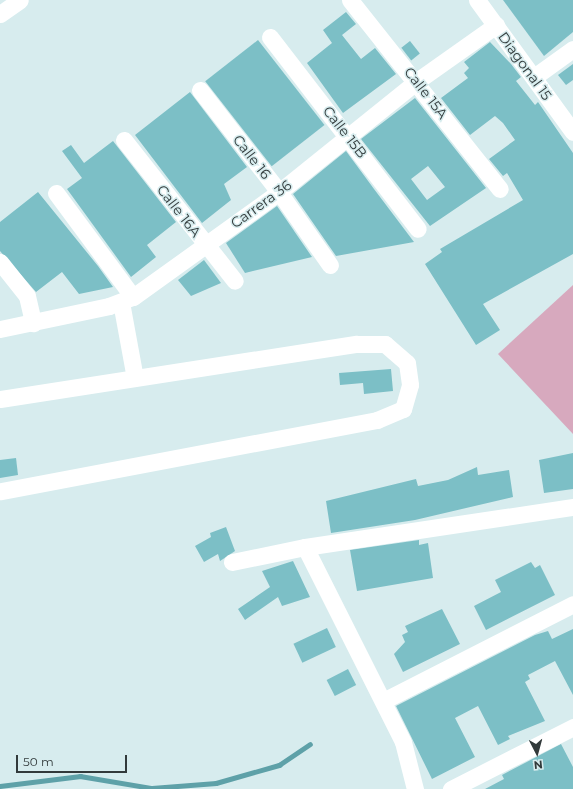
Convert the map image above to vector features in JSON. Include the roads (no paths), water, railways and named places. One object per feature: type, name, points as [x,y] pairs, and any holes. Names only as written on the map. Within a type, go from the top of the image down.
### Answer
[{"type":"street","points":[[0,14],[20,0]]},
{"type":"street","name":"Calle 15A","points":[[350,0],[417,81],[500,188]]},
{"type":"street","name":"Diagonal 15","points":[[477,0],[573,132]]},
{"type":"street","name":"Carrera 36","points":[[0,329],[33,323],[127,299],[206,245],[279,192],[350,138],[417,81],[496,25]]},
{"type":"street","name":"Calle 15B","points":[[270,37],[350,138],[418,229]]},
{"type":"street","points":[[534,78],[573,49]]},
{"type":"street","name":"Calle 16","points":[[200,90],[279,192],[330,265]]},
{"type":"street","name":"Calle 16A","points":[[124,140],[235,281]]},
{"type":"street","points":[[56,193],[127,299],[135,378]]},
{"type":"street","points":[[0,262],[27,296],[33,323]]},
{"type":"street","points":[[0,399],[357,344],[385,344],[407,363],[410,385],[403,409],[377,420],[0,491]]},
{"type":"street","points":[[232,562],[305,547],[573,507]]},
{"type":"street","points":[[305,547],[403,742],[415,789]]},
{"type":"street","points":[[383,701],[573,604]]},
{"type":"street","points":[[451,789],[573,727]]},
{"type":"waterway","points":[[0,786],[80,776],[152,788],[216,783],[279,765],[310,744]]}]
